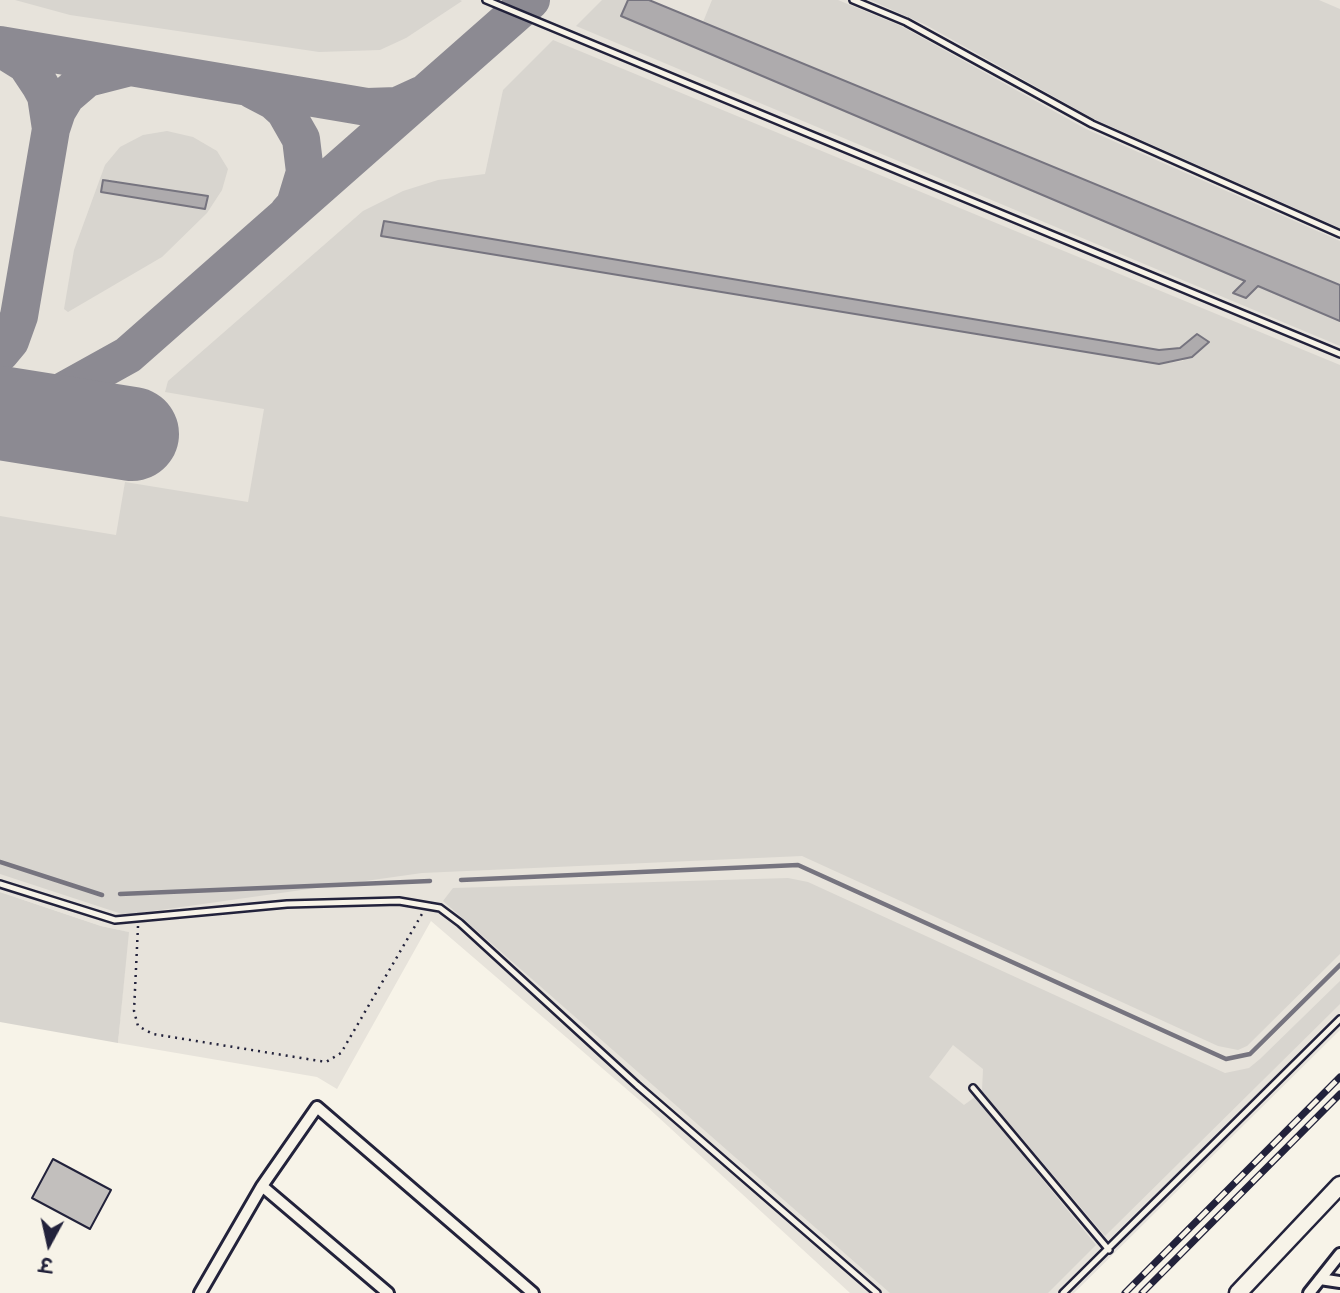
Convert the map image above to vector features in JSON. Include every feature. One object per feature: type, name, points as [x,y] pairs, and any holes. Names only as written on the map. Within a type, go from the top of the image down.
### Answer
[{"type":"street","points":[[200,1293],[262,1185],[317,1107],[533,1293]]},
{"type":"street","points":[[262,1185],[388,1293]]},
{"type":"street","points":[[1238,1293],[1337,1193]]},
{"type":"street","points":[[1309,1293],[1340,1254]]},
{"type":"street","points":[[1320,1279],[1340,1282]]},
{"type":"lane","points":[[486,0],[1340,354]]},
{"type":"lane","points":[[853,0],[905,22],[1091,124],[1340,234]]},
{"type":"lane","points":[[0,884],[101,918],[138,920],[287,904],[399,901],[440,908],[460,923],[636,1085],[877,1293]]},
{"type":"lane","points":[[1063,1293],[1340,1019]]},
{"type":"lane","points":[[973,1088],[1109,1250]]},
{"type":"path","points":[[138,920],[134,1011],[138,1026],[153,1034],[326,1062],[341,1053],[427,905]]},
{"type":"shaded area","points":[[0,0],[1340,0],[1340,1030],[1074,1293],[850,1293],[645,1105],[431,921],[337,1089],[317,1077],[118,1043],[128,932],[101,926],[0,892]]},
{"type":"shaded area","points":[[15,0],[462,1],[406,38],[380,50],[319,52],[70,15]]},
{"type":"shaded area","points":[[602,0],[628,0],[621,16],[1245,281],[1234,293],[1258,286],[1340,321],[1340,346],[576,26]]},
{"type":"shaded area","points":[[628,0],[649,0],[1340,285],[1340,321],[1258,286],[1246,298],[1233,293],[1245,281],[621,16]]},
{"type":"shaded area","points":[[712,0],[838,0],[901,26],[1086,129],[1340,241],[1340,285],[703,22]]},
{"type":"shaded area","points":[[870,0],[1319,0],[1340,9],[1340,228],[1094,119],[926,25]]},
{"type":"shaded area","points":[[553,40],[1340,365],[1340,954],[1247,1046],[1238,1050],[1218,1046],[802,856],[422,873],[125,915],[0,874],[0,516],[116,535],[125,482],[248,502],[264,409],[165,392],[168,381],[363,211],[403,191],[438,180],[485,174],[503,90]],"holes":[[[384,221],[1159,350],[1180,348],[1197,334],[1183,361],[1159,364],[381,236]]]},
{"type":"shaded area","points":[[167,131],[193,137],[217,151],[228,169],[222,190],[207,213],[162,257],[68,312],[64,309],[74,250],[105,165],[120,147],[143,135]]},
{"type":"shaded area","points":[[103,180],[208,196],[205,209],[101,192]]},
{"type":"shaded area","points":[[384,221],[1159,350],[1180,348],[1197,334],[1209,342],[1192,357],[1159,364],[381,236]]},
{"type":"shaded area","points":[[788,878],[808,882],[1225,1073],[1249,1068],[1340,981],[1340,1004],[1105,1236],[982,1091],[983,1069],[953,1045],[929,1077],[964,1105],[975,1097],[1096,1245],[1048,1293],[890,1293],[443,901],[453,888]]},
{"type":"shaded area","points":[[0,892],[101,926],[129,932],[118,1043],[0,1022]]},
{"type":"building","points":[[53,1159],[111,1190],[90,1229],[32,1198]]},
{"type":"waterway","points":[[0,862],[102,895]]},
{"type":"waterway","points":[[461,880],[798,865],[1226,1059],[1250,1054],[1340,965]]},
{"type":"waterway","points":[[120,894],[430,881]]},
{"type":"taxiway","points":[[0,409],[17,408],[56,395],[128,355],[531,0]]},
{"type":"taxiway","points":[[0,45],[367,107],[397,106],[421,95]]},
{"type":"taxiway","points":[[0,48],[26,64],[40,85],[46,96],[51,129]]},
{"type":"taxiway","points":[[0,353],[10,341],[19,316],[51,129],[57,111],[66,96],[87,78],[126,68]]},
{"type":"taxiway","points":[[253,90],[274,101],[285,111],[301,139],[305,172],[295,205],[288,213]]},
{"type":"runway","points":[[0,413],[132,434]]},
{"type":"railway","points":[[1125,1293],[1340,1077]]},
{"type":"railway","points":[[1142,1293],[1340,1094]]}]
